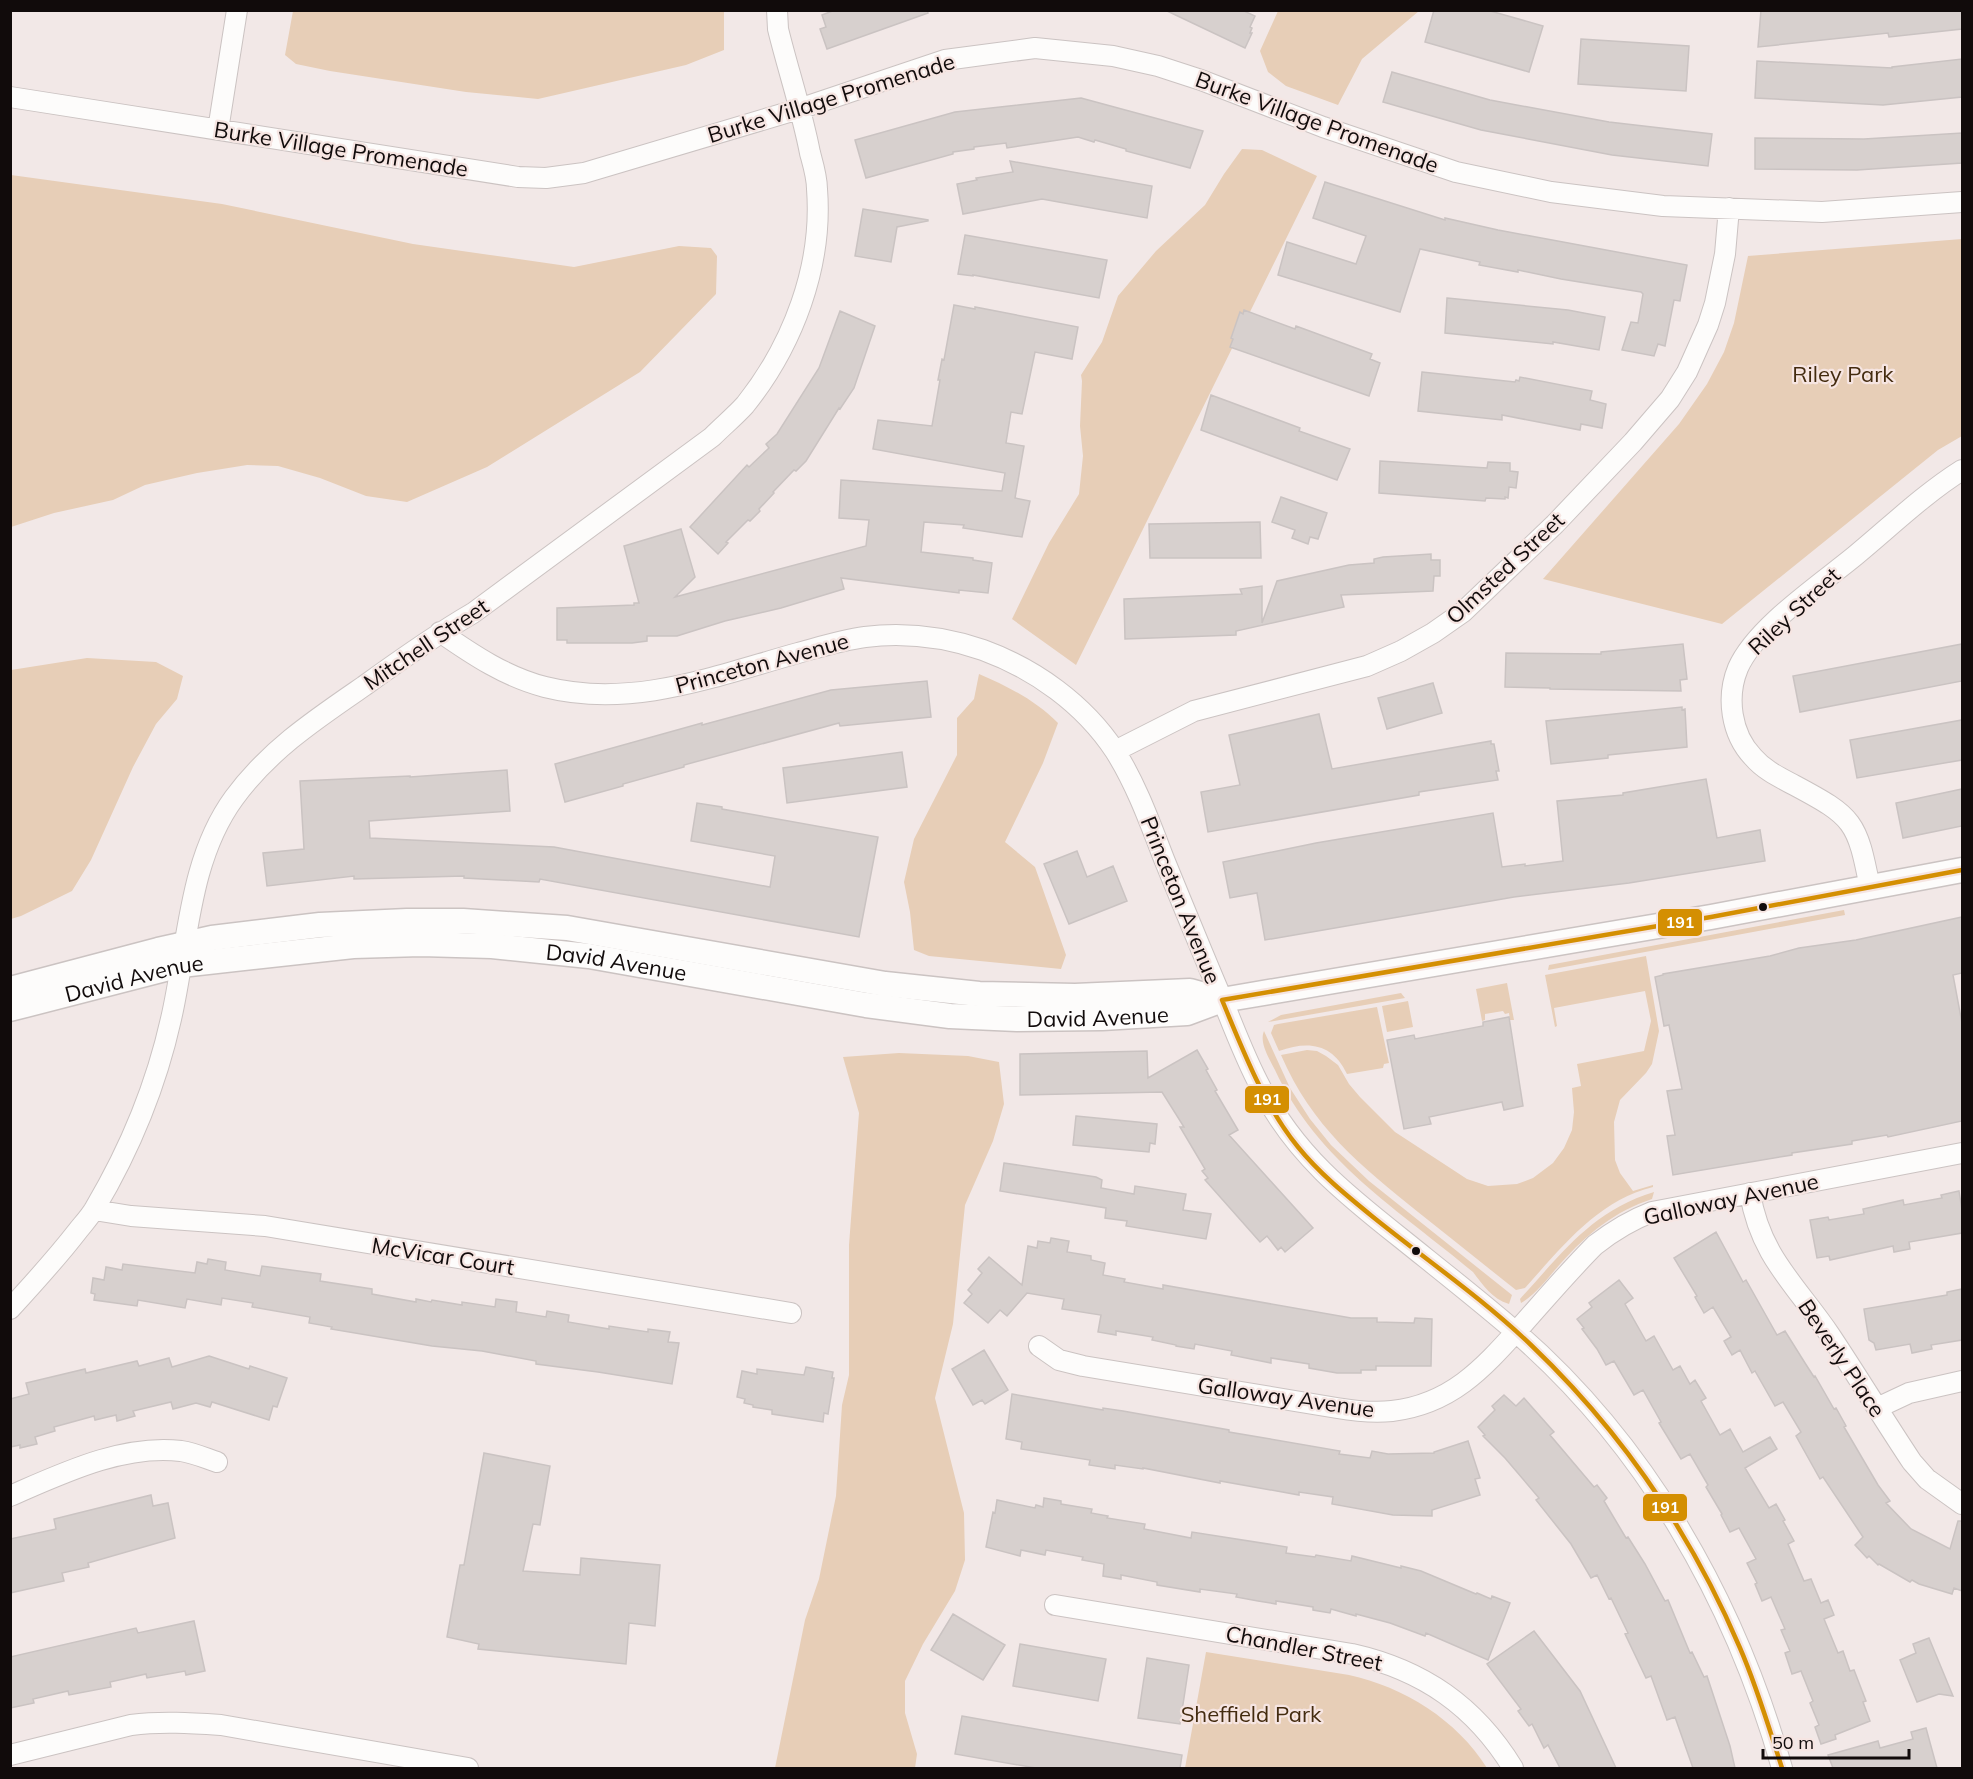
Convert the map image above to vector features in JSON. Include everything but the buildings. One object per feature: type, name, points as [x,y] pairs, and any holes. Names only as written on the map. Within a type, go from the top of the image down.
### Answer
[{"type":"main road","name":"David Avenue","points":[[10,1009],[183,954],[241,933],[320,925],[407,921],[463,921],[567,928],[885,984],[979,994],[1075,996],[1190,991],[1222,1000],[1711,917],[1962,870]]},
{"type":"main road","name":"David Avenue","points":[[10,989],[183,954]]},
{"type":"street","points":[[218,129],[237,10]]},
{"type":"street","name":"Mitchell Street","points":[[10,1309],[51,1265],[94,1210],[135,1132],[165,1045],[203,863],[233,799],[270,756],[300,730],[440,632],[473,613],[712,437],[743,406],[771,368],[793,326],[808,285],[814,250],[817,188],[778,29],[777,10]]},
{"type":"street","name":"Burke Village Promenade","points":[[10,97],[518,177],[546,178],[584,173],[799,109],[945,60],[1035,48],[1113,56],[1158,66],[1323,127],[1456,172],[1551,192],[1663,206],[1822,212],[1962,202]]},
{"type":"street","name":"Olmsted Street","points":[[1115,752],[1194,711],[1367,666],[1433,633],[1463,612],[1578,499],[1633,442],[1670,399],[1687,372],[1715,303],[1725,254],[1729,208]]},
{"type":"street","name":"Riley Street","points":[[1869,888],[1859,838],[1843,814],[1831,805],[1771,773],[1746,749],[1734,721],[1732,699],[1734,680],[1748,651],[1779,619],[1933,491],[1962,470]]},
{"type":"street","name":"Princeton Avenue","points":[[440,632],[480,659],[515,677],[566,691],[611,695],[673,687],[849,639],[901,635],[946,640],[995,655],[1045,681],[1084,714],[1115,752],[1146,814],[1262,1091],[1291,1137],[1309,1159],[1357,1204],[1516,1332],[1592,1408],[1646,1475],[1680,1527],[1712,1585],[1740,1644],[1769,1724],[1782,1768]]},
{"type":"street","name":"Galloway Avenue","points":[[1039,1346],[1059,1360],[1083,1366],[1337,1408],[1376,1412],[1393,1411],[1427,1403],[1458,1387],[1485,1365],[1583,1257],[1623,1225],[1652,1212],[1962,1153]]},
{"type":"street","name":"Beverly Place","points":[[1750,1193],[1759,1230],[1775,1261],[1822,1323],[1912,1462],[1927,1479],[1962,1504]]},
{"type":"street","name":"McVicar Court","points":[[94,1210],[131,1216],[265,1226],[791,1313]]},
{"type":"street","points":[[1877,1408],[1909,1393],[1962,1381]]},
{"type":"street","points":[[10,1496],[91,1464],[126,1455],[146,1452],[183,1452],[217,1462]]},
{"type":"street","name":"Chandler Street","points":[[1054,1605],[1352,1654],[1393,1665],[1424,1679],[1452,1698],[1491,1737],[1512,1768]]},
{"type":"street","points":[[10,1755],[122,1727],[150,1723],[188,1723],[221,1725],[430,1765],[468,1768]]},
{"type":"green space","points":[[1278,10],[1419,11],[1362,59],[1338,105],[1286,86],[1268,72],[1260,51]]},
{"type":"green space","points":[[293,11],[724,11],[724,50],[686,65],[538,99],[466,92],[296,64],[285,55]]},
{"type":"green space","points":[[1242,149],[1262,150],[1317,176],[1076,665],[1012,619],[1049,543],[1079,494],[1083,456],[1080,426],[1081,375],[1102,342],[1118,296],[1156,251],[1205,205]]},
{"type":"green space","points":[[11,175],[222,204],[413,244],[574,267],[679,246],[711,248],[717,256],[716,294],[640,372],[487,467],[407,502],[366,496],[320,478],[278,466],[247,465],[145,485],[113,500],[54,513],[11,527]]},
{"type":"green space","name":"Riley Park","points":[[1962,239],[1962,436],[1938,450],[1722,624],[1543,579],[1679,424],[1707,384],[1724,352],[1734,323],[1748,256]]},
{"type":"green space","points":[[87,658],[156,662],[183,676],[177,699],[156,724],[133,767],[91,860],[72,891],[11,919],[11,670]]},
{"type":"green space","points":[[979,674],[1021,695],[1040,707],[1058,723],[1043,763],[1005,842],[1035,867],[1066,955],[1061,969],[929,956],[914,950],[904,882],[914,839],[957,755],[957,718],[974,699]]},
{"type":"green space","points":[[1844,910],[1845,915],[1548,970],[1549,965]]},
{"type":"green space","points":[[1646,956],[1659,1031],[1652,1064],[1620,1100],[1614,1122],[1615,1160],[1620,1173],[1633,1191],[1653,1185],[1653,1187],[1633,1193],[1598,1214],[1567,1242],[1525,1288],[1516,1290],[1357,1161],[1339,1143],[1307,1103],[1281,1055],[1307,1050],[1317,1051],[1338,1065],[1360,1097],[1395,1132],[1467,1179],[1488,1186],[1517,1184],[1533,1178],[1553,1163],[1564,1148],[1572,1130],[1574,1112],[1572,1088],[1581,1086],[1577,1064],[1644,1051],[1651,1021],[1645,991],[1554,1008],[1557,1026],[1555,1027],[1545,975]]},
{"type":"green space","points":[[1507,983],[1514,1020],[1510,1020],[1509,1013],[1505,1014],[1503,1011],[1485,1014],[1485,1020],[1482,1021],[1476,989]]},
{"type":"green space","points":[[1401,993],[1405,998],[1268,1022],[1281,1015]]},
{"type":"green space","points":[[1408,1001],[1413,1027],[1387,1032],[1382,1006]]},
{"type":"green space","points":[[1377,1007],[1389,1063],[1384,1064],[1383,1068],[1347,1074],[1335,1056],[1319,1047],[1300,1046],[1279,1051],[1271,1033],[1274,1025],[1278,1024]]},
{"type":"green space","points":[[1264,1031],[1290,1088],[1310,1119],[1331,1145],[1369,1181],[1512,1295],[1509,1304],[1493,1295],[1473,1272],[1389,1205],[1337,1158],[1313,1131],[1293,1102],[1265,1050]]},
{"type":"green space","points":[[899,1053],[968,1056],[999,1062],[1004,1104],[993,1141],[965,1205],[953,1324],[935,1398],[964,1513],[965,1560],[955,1591],[923,1644],[905,1681],[905,1713],[917,1754],[915,1768],[775,1768],[805,1620],[819,1579],[836,1496],[842,1405],[849,1375],[849,1245],[859,1113],[843,1057]]},
{"type":"green space","points":[[1654,1192],[1652,1199],[1626,1210],[1591,1233],[1538,1290],[1521,1303],[1520,1299],[1550,1266],[1595,1222],[1632,1200]]},
{"type":"green space","name":"Sheffield Park","points":[[1206,1652],[1349,1675],[1390,1688],[1409,1697],[1445,1721],[1461,1735],[1487,1768],[1185,1768]]},
{"type":"transit line","name":"191","points":[[1782,1768],[1752,1678],[1721,1606],[1677,1525],[1651,1486],[1595,1413],[1531,1345],[1473,1295],[1353,1200],[1306,1157],[1274,1113],[1264,1095],[1222,1000],[1711,917],[1962,870]]}]
